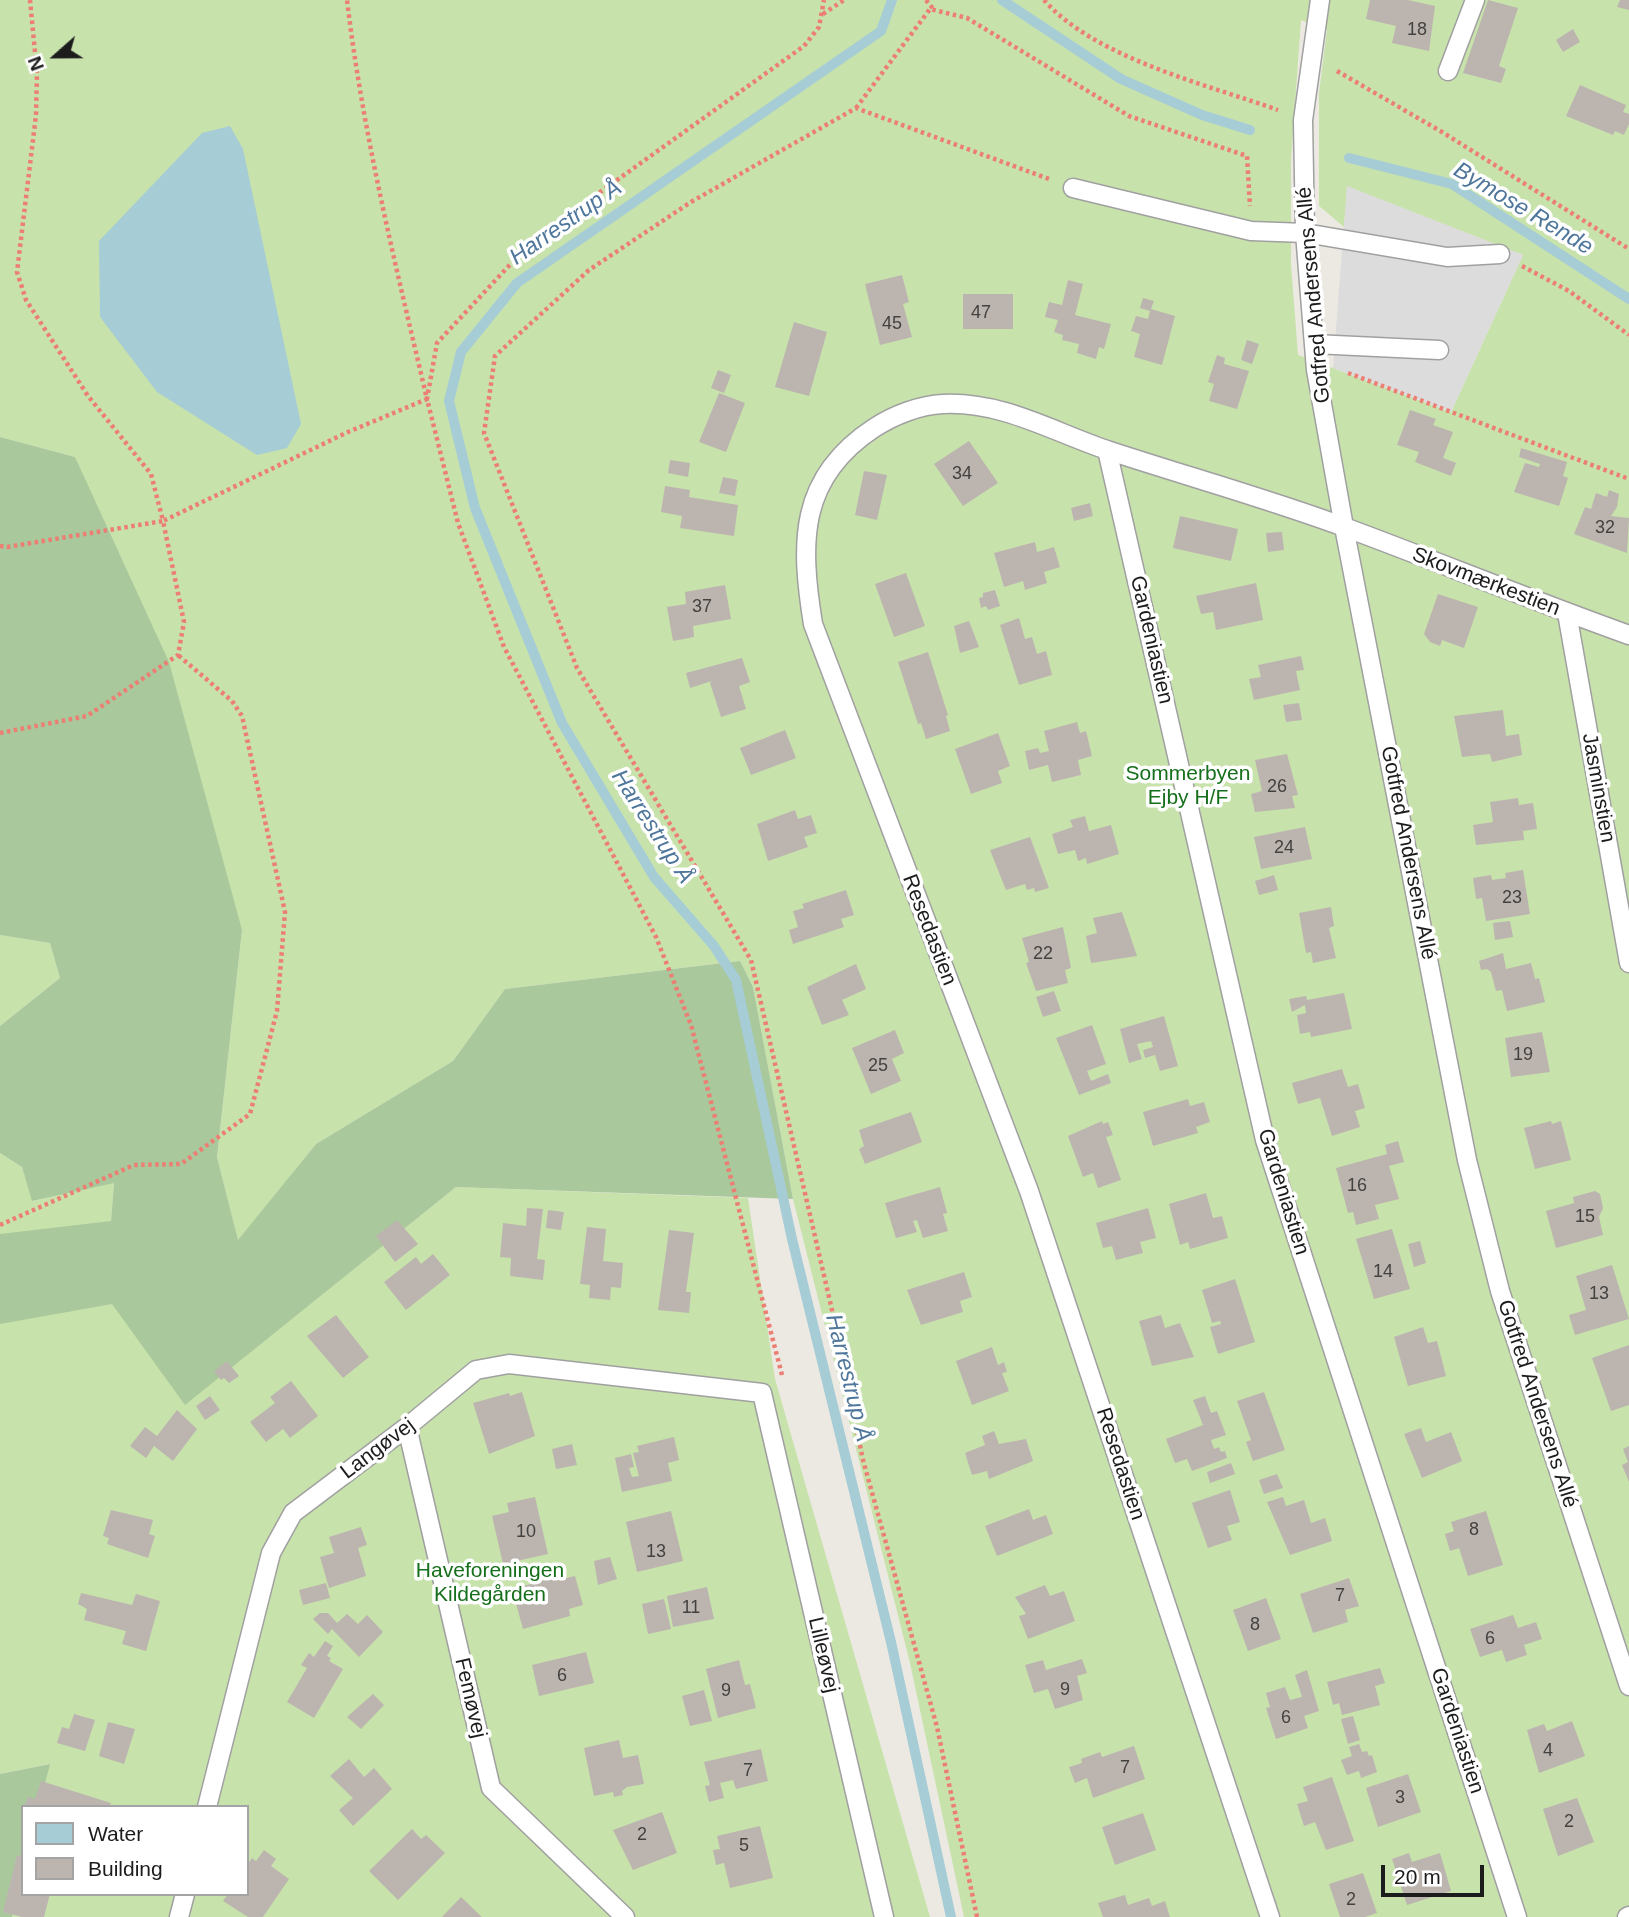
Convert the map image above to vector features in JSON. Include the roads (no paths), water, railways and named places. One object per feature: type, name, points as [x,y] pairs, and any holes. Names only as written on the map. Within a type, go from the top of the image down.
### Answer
[{"type":"lane","name":"Gotfred Andersens Allé","points":[[1320,0],[1303,120],[1305,233],[1316,370],[1344,527],[1467,1160],[1500,1291],[1629,1686]]},
{"type":"lane","points":[[1448,71],[1475,0]]},
{"type":"lane","points":[[1073,187],[1251,231],[1305,233],[1447,257],[1500,254]]},
{"type":"lane","points":[[1314,344],[1439,350]]},
{"type":"lane","name":"Resedastien","points":[[1270,1917],[1029,1191],[813,624],[804,568],[807,524],[824,475],[853,442],[892,416],[942,403],[994,407],[1107,450],[1344,527]]},
{"type":"lane","name":"Gardeniastien","points":[[1107,450],[1265,1140],[1517,1917]]},
{"type":"lane","name":"Skovmærkestien","points":[[1344,527],[1629,635]]},
{"type":"lane","name":"Jasminstien","points":[[1567,612],[1629,963]]},
{"type":"lane","name":"Langøvej","points":[[208,1805],[271,1553],[293,1513],[407,1427],[476,1370],[509,1364],[762,1392]]},
{"type":"lane","name":"Lilleøvej","points":[[762,1392],[884,1917]]},
{"type":"lane","name":"Femøvej","points":[[407,1427],[491,1788],[625,1917]]},
{"type":"lane","points":[[179,1917],[184,1896]]},
{"type":"water","points":[[230,126],[243,149],[301,424],[287,448],[257,455],[157,392],[100,317],[99,241],[202,133]]},
{"type":"waterway","name":"Harrestrup Å","points":[[892,0],[881,31],[517,283],[461,352],[449,401],[475,508],[562,723],[654,877],[714,946],[736,980],[792,1239],[891,1642],[951,1917]]},
{"type":"waterway","name":"Bymose Rende","points":[[1002,0],[1121,79],[1202,115],[1250,130]]},
{"type":"waterway","name":"Bymose Rende","points":[[1349,158],[1452,184],[1629,299]]},
{"type":"park label","name":"Sommerbyen Ejby H/F","points":[[1188,786]]},
{"type":"park label","name":"Haveforeningen Kildegården","points":[[490,1583]]}]
